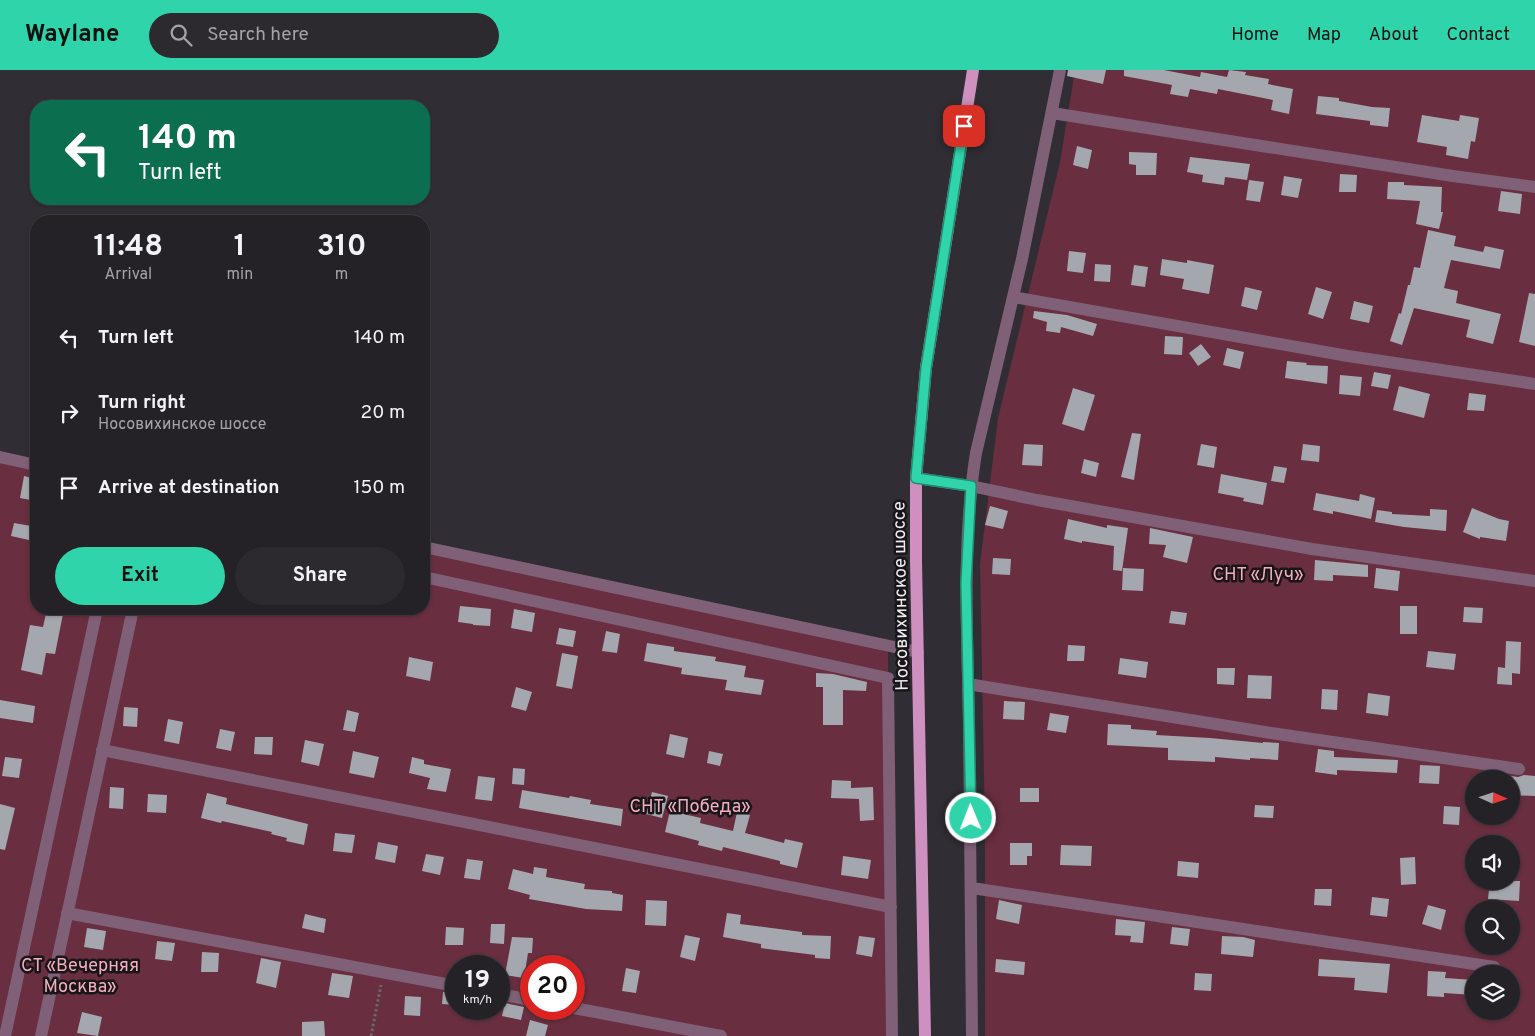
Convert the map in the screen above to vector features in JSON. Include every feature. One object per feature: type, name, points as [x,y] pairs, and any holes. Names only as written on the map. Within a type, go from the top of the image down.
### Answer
[{"type":"main road","name":"Носовихинское шоссе","points":[[924,1036],[916,478],[926,368],[973,70]]},
{"type":"street","points":[[972,1036],[972,888],[966,583],[971,486],[976,453],[1013,297],[1060,70]]},
{"type":"street","points":[[1052,113],[1453,176],[1535,187]]},
{"type":"street","points":[[1013,297],[1338,354],[1535,384]]},
{"type":"street","points":[[0,457],[30,464]]},
{"type":"street","points":[[916,478],[971,486],[1037,500],[1312,549],[1535,581]]},
{"type":"street","points":[[430,548],[918,652]]},
{"type":"street","points":[[430,578],[888,678],[892,1036]]},
{"type":"street","points":[[5,1036],[96,615]]},
{"type":"street","points":[[41,1036],[132,615]]},
{"type":"street","points":[[968,684],[1281,734],[1519,768]]},
{"type":"street","points":[[102,750],[891,907]]},
{"type":"street","points":[[972,888],[1481,965]]},
{"type":"street","points":[[67,913],[445,984]]},
{"type":"street","points":[[585,1010],[720,1036]]},
{"type":"path","points":[[371,1036],[383,972]]},
{"type":"green space","name":"СНТ «Луч»","points":[[1075,70],[1535,70],[1535,1036],[985,1036],[985,829],[980,564],[998,418],[1060,162]]},
{"type":"green space","name":"СНТ «Победа»","points":[[0,457],[30,464],[30,615],[430,615],[430,548],[888,646],[892,1036],[0,1036]]},
{"type":"building","points":[[1068,70],[1106,70],[1103,84],[1067,76]]},
{"type":"building","points":[[1124,70],[1164,70],[1200,77],[1201,72],[1227,77],[1229,70],[1246,72],[1245,75],[1269,79],[1268,84],[1293,89],[1289,114],[1271,110],[1273,100],[1218,89],[1217,94],[1190,89],[1188,97],[1170,94],[1172,85],[1124,76]]},
{"type":"building","points":[[1318,96],[1339,98],[1339,101],[1372,107],[1390,108],[1388,127],[1370,125],[1370,121],[1316,114]]},
{"type":"building","points":[[1422,115],[1459,121],[1460,115],[1479,118],[1475,142],[1471,141],[1468,159],[1446,155],[1447,147],[1417,142]]},
{"type":"building","points":[[1077,146],[1092,150],[1088,169],[1073,165]]},
{"type":"building","points":[[1129,152],[1157,153],[1156,175],[1136,175],[1136,165],[1129,164]]},
{"type":"building","points":[[1190,157],[1250,164],[1247,180],[1225,177],[1224,185],[1202,182],[1203,175],[1187,172]]},
{"type":"building","points":[[1340,174],[1357,175],[1356,192],[1339,192]]},
{"type":"building","points":[[1284,176],[1302,179],[1298,198],[1281,195]]},
{"type":"building","points":[[1249,180],[1264,182],[1260,202],[1246,200]]},
{"type":"building","points":[[1388,182],[1404,182],[1404,185],[1442,187],[1441,212],[1443,212],[1439,229],[1416,224],[1420,201],[1387,199]]},
{"type":"building","points":[[1501,191],[1522,194],[1520,214],[1498,211]]},
{"type":"building","points":[[1428,230],[1456,236],[1454,246],[1483,252],[1485,246],[1504,250],[1500,269],[1451,260],[1444,288],[1458,291],[1456,303],[1501,314],[1493,344],[1466,337],[1470,320],[1414,308],[1402,345],[1390,341],[1399,313],[1401,314],[1414,267],[1420,268]]},
{"type":"building","points":[[1069,251],[1086,253],[1083,273],[1067,271]]},
{"type":"building","points":[[1162,259],[1187,263],[1187,260],[1214,265],[1209,294],[1182,289],[1184,279],[1160,275]]},
{"type":"building","points":[[1095,264],[1111,265],[1110,282],[1094,281]]},
{"type":"building","points":[[1134,265],[1148,267],[1145,287],[1131,285]]},
{"type":"building","points":[[1245,287],[1262,291],[1257,310],[1241,306]]},
{"type":"building","points":[[1316,287],[1332,292],[1323,319],[1308,314]]},
{"type":"building","points":[[1529,293],[1535,294],[1535,346],[1519,342]]},
{"type":"building","points":[[1354,301],[1373,306],[1369,323],[1350,319]]},
{"type":"building","points":[[1034,311],[1067,315],[1097,324],[1093,336],[1061,327],[1060,333],[1046,331],[1047,322],[1033,318]]},
{"type":"building","points":[[1165,336],[1183,337],[1182,355],[1164,354]]},
{"type":"building","points":[[1201,344],[1211,357],[1198,366],[1189,353]]},
{"type":"building","points":[[1227,348],[1244,352],[1240,369],[1223,365]]},
{"type":"building","points":[[1287,361],[1307,363],[1306,365],[1328,366],[1327,384],[1285,378]]},
{"type":"building","points":[[1374,372],[1391,375],[1388,389],[1371,386]]},
{"type":"building","points":[[1340,375],[1362,377],[1360,396],[1339,394]]},
{"type":"building","points":[[1399,386],[1430,394],[1424,418],[1393,410]]},
{"type":"building","points":[[1073,388],[1095,395],[1084,431],[1062,424]]},
{"type":"building","points":[[1469,393],[1486,395],[1484,411],[1467,410]]},
{"type":"building","points":[[1132,433],[1141,434],[1134,480],[1121,477]]},
{"type":"building","points":[[1024,444],[1043,445],[1042,466],[1022,465]]},
{"type":"building","points":[[1201,444],[1217,447],[1214,468],[1197,465]]},
{"type":"building","points":[[1303,444],[1320,446],[1319,462],[1301,460]]},
{"type":"building","points":[[1084,459],[1099,463],[1096,477],[1081,473]]},
{"type":"building","points":[[1274,466],[1287,468],[1284,483],[1271,481]]},
{"type":"building","points":[[1221,474],[1267,483],[1263,505],[1243,501],[1244,498],[1218,493]]},
{"type":"building","points":[[24,476],[30,478],[30,500],[20,498]]},
{"type":"building","points":[[1316,493],[1359,501],[1360,494],[1375,498],[1371,519],[1333,511],[1333,514],[1313,510]]},
{"type":"building","points":[[990,506],[1008,511],[1003,529],[985,525]]},
{"type":"building","points":[[1472,508],[1509,521],[1506,541],[1480,537],[1480,539],[1463,532]]},
{"type":"building","points":[[1430,509],[1447,510],[1446,531],[1375,522],[1377,510],[1392,512],[1392,514],[1430,516]]},
{"type":"building","points":[[1068,519],[1107,528],[1107,525],[1128,528],[1122,571],[1113,570],[1114,546],[1064,539]]},
{"type":"building","points":[[14,523],[30,526],[29,540],[11,536]]},
{"type":"building","points":[[1150,528],[1193,537],[1187,563],[1163,557],[1166,545],[1149,544]]},
{"type":"building","points":[[993,558],[1011,559],[1010,575],[992,574]]},
{"type":"building","points":[[1315,560],[1368,565],[1368,577],[1333,575],[1333,581],[1314,580]]},
{"type":"building","points":[[1123,568],[1144,569],[1143,591],[1122,590]]},
{"type":"building","points":[[1376,568],[1400,571],[1398,591],[1374,588]]},
{"type":"building","points":[[460,606],[491,609],[490,626],[458,622]]},
{"type":"building","points":[[1400,606],[1417,606],[1417,634],[1400,634]]},
{"type":"building","points":[[1464,607],[1483,608],[1482,623],[1463,622]]},
{"type":"building","points":[[514,609],[535,613],[532,632],[511,628]]},
{"type":"building","points":[[1171,611],[1187,613],[1185,625],[1169,623]]},
{"type":"building","points":[[46,615],[63,615],[55,654],[46,653],[42,675],[21,670],[30,625],[43,627]]},
{"type":"building","points":[[559,628],[576,631],[573,647],[556,644]]},
{"type":"building","points":[[606,631],[620,634],[617,653],[602,651]]},
{"type":"building","points":[[1506,641],[1521,642],[1520,674],[1512,673],[1512,685],[1497,684],[1498,667],[1505,668]]},
{"type":"building","points":[[647,643],[674,647],[674,651],[716,657],[715,661],[746,666],[744,677],[764,680],[761,695],[725,690],[727,680],[681,674],[682,668],[644,661]]},
{"type":"building","points":[[1068,645],[1085,646],[1084,661],[1067,661]]},
{"type":"building","points":[[1428,651],[1456,654],[1454,670],[1426,667]]},
{"type":"building","points":[[562,653],[578,656],[572,689],[556,686]]},
{"type":"building","points":[[409,657],[433,662],[430,681],[406,676]]},
{"type":"building","points":[[1120,658],[1148,662],[1146,678],[1118,674]]},
{"type":"building","points":[[1217,668],[1235,668],[1234,685],[1217,684]]},
{"type":"building","points":[[816,673],[833,674],[867,682],[866,691],[843,690],[843,725],[823,725],[823,687],[816,687]]},
{"type":"building","points":[[1248,675],[1272,676],[1271,699],[1247,698]]},
{"type":"building","points":[[516,687],[532,692],[526,711],[511,707]]},
{"type":"building","points":[[1322,689],[1338,690],[1337,710],[1321,709]]},
{"type":"building","points":[[1368,693],[1390,696],[1388,716],[1366,713]]},
{"type":"building","points":[[0,700],[35,706],[33,723],[0,718]]},
{"type":"building","points":[[1004,701],[1025,702],[1024,720],[1003,719]]},
{"type":"building","points":[[124,707],[138,708],[137,727],[123,726]]},
{"type":"building","points":[[347,710],[359,713],[355,732],[343,730]]},
{"type":"building","points":[[1050,713],[1069,716],[1066,733],[1047,730]]},
{"type":"building","points":[[168,719],[183,722],[179,744],[164,741]]},
{"type":"building","points":[[1108,724],[1131,725],[1131,729],[1157,731],[1156,735],[1279,743],[1278,760],[1215,757],[1215,762],[1168,760],[1168,748],[1107,745]]},
{"type":"building","points":[[220,729],[235,732],[231,751],[216,748]]},
{"type":"building","points":[[670,734],[688,738],[684,758],[666,754]]},
{"type":"building","points":[[255,737],[273,737],[272,755],[254,754]]},
{"type":"building","points":[[305,740],[324,744],[319,766],[301,762]]},
{"type":"building","points":[[1318,749],[1334,751],[1334,757],[1398,760],[1397,773],[1337,770],[1337,775],[1315,772]]},
{"type":"building","points":[[353,751],[379,757],[374,778],[349,773]]},
{"type":"building","points":[[709,751],[723,754],[720,766],[707,763]]},
{"type":"building","points":[[5,757],[22,759],[19,778],[2,776]]},
{"type":"building","points":[[412,757],[424,760],[424,764],[451,769],[446,792],[427,789],[430,778],[409,773]]},
{"type":"building","points":[[1420,765],[1440,766],[1439,784],[1419,783]]},
{"type":"building","points":[[513,768],[525,769],[524,785],[512,784]]},
{"type":"building","points":[[478,776],[495,778],[492,801],[475,799]]},
{"type":"building","points":[[1520,776],[1535,776],[1535,796],[1520,795]]},
{"type":"building","points":[[832,780],[851,781],[851,788],[873,787],[874,820],[860,821],[859,799],[831,798]]},
{"type":"building","points":[[110,787],[124,788],[123,809],[109,808]]},
{"type":"building","points":[[1020,788],[1039,788],[1039,802],[1020,802]]},
{"type":"building","points":[[522,790],[569,798],[570,796],[591,800],[590,804],[623,809],[621,826],[519,808]]},
{"type":"building","points":[[652,792],[668,796],[662,818],[646,814]]},
{"type":"building","points":[[207,793],[227,798],[226,804],[308,824],[304,845],[286,841],[287,838],[271,834],[272,832],[201,818]]},
{"type":"building","points":[[148,794],[167,795],[166,813],[147,812]]},
{"type":"building","points":[[0,804],[15,808],[5,850],[0,849]]},
{"type":"building","points":[[1255,805],[1274,806],[1273,818],[1254,817]]},
{"type":"building","points":[[1444,806],[1460,807],[1459,825],[1443,824]]},
{"type":"building","points":[[670,811],[701,818],[700,823],[733,831],[737,812],[750,815],[745,833],[784,843],[785,839],[803,843],[797,868],[780,864],[780,861],[723,847],[722,851],[698,845],[699,841],[665,832]]},
{"type":"building","points":[[335,833],[355,835],[352,853],[333,851]]},
{"type":"building","points":[[378,842],[398,846],[395,863],[375,859]]},
{"type":"building","points":[[1010,843],[1032,843],[1032,856],[1027,856],[1027,865],[1010,865]]},
{"type":"building","points":[[1061,845],[1092,846],[1091,866],[1060,865]]},
{"type":"building","points":[[426,854],[444,857],[440,875],[422,871]]},
{"type":"building","points":[[843,856],[871,860],[868,879],[841,875]]},
{"type":"building","points":[[1415,857],[1416,884],[1401,885],[1400,858]]},
{"type":"building","points":[[467,859],[483,861],[480,880],[464,878]]},
{"type":"building","points":[[1178,861],[1199,863],[1198,878],[1177,876]]},
{"type":"building","points":[[534,867],[547,869],[546,877],[585,884],[584,889],[612,891],[612,893],[623,895],[622,911],[586,909],[529,899],[530,895],[508,889],[513,869],[533,874]]},
{"type":"building","points":[[1315,889],[1332,889],[1331,906],[1314,905]]},
{"type":"building","points":[[1489,890],[1520,890],[1519,900],[1488,899]]},
{"type":"building","points":[[1372,897],[1389,899],[1387,917],[1370,915]]},
{"type":"building","points":[[646,900],[667,901],[666,926],[645,925]]},
{"type":"building","points":[[999,900],[1022,905],[1019,924],[996,919]]},
{"type":"building","points":[[1428,905],[1446,910],[1441,930],[1422,924]]},
{"type":"building","points":[[727,913],[741,915],[740,924],[802,932],[802,935],[831,936],[830,959],[815,958],[815,955],[761,948],[761,944],[723,937]]},
{"type":"building","points":[[305,914],[326,919],[324,933],[302,928]]},
{"type":"building","points":[[1116,919],[1145,922],[1143,943],[1130,942],[1131,936],[1115,935]]},
{"type":"building","points":[[491,924],[505,924],[504,944],[490,943]]},
{"type":"building","points":[[446,927],[464,928],[463,945],[445,945]]},
{"type":"building","points":[[1172,927],[1190,929],[1188,946],[1170,944]]},
{"type":"building","points":[[87,928],[106,931],[103,950],[84,947]]},
{"type":"building","points":[[685,935],[700,938],[695,961],[680,957]]},
{"type":"building","points":[[859,936],[875,938],[872,957],[856,954]]},
{"type":"building","points":[[1222,936],[1243,937],[1255,940],[1253,957],[1221,954]]},
{"type":"building","points":[[512,937],[533,938],[532,953],[520,955],[520,977],[510,976],[509,955]]},
{"type":"building","points":[[157,941],[175,943],[172,961],[155,959]]},
{"type":"building","points":[[202,952],[219,953],[218,972],[201,972]]},
{"type":"building","points":[[261,958],[281,962],[276,988],[256,983]]},
{"type":"building","points":[[996,959],[1025,962],[1024,975],[995,972]]},
{"type":"building","points":[[1319,959],[1390,964],[1387,993],[1354,990],[1355,978],[1318,976]]},
{"type":"building","points":[[626,968],[640,971],[636,993],[622,991]]},
{"type":"building","points":[[1428,971],[1446,972],[1445,978],[1465,979],[1465,994],[1444,993],[1444,997],[1427,996]]},
{"type":"building","points":[[332,973],[353,976],[349,998],[328,995]]},
{"type":"building","points":[[1195,973],[1212,974],[1211,991],[1194,990]]},
{"type":"building","points":[[443,992],[445,992],[445,1004],[442,1004]]},
{"type":"building","points":[[405,996],[421,997],[420,1016],[404,1015]]},
{"type":"building","points":[[510,1004],[520,1006],[520,1020],[510,1018]]},
{"type":"building","points":[[82,1012],[102,1017],[98,1036],[77,1033]]},
{"type":"building","points":[[530,1020],[548,1025],[545,1036],[526,1036]]},
{"type":"building","points":[[324,1021],[325,1036],[302,1036],[302,1022]]},
{"type":"route","points":[[964,126],[926,368],[916,478],[971,486],[966,583],[971,818]]},
{"type":"park label","name":"СТ «Вечерняя Москва»","points":[[80,975]]}]
